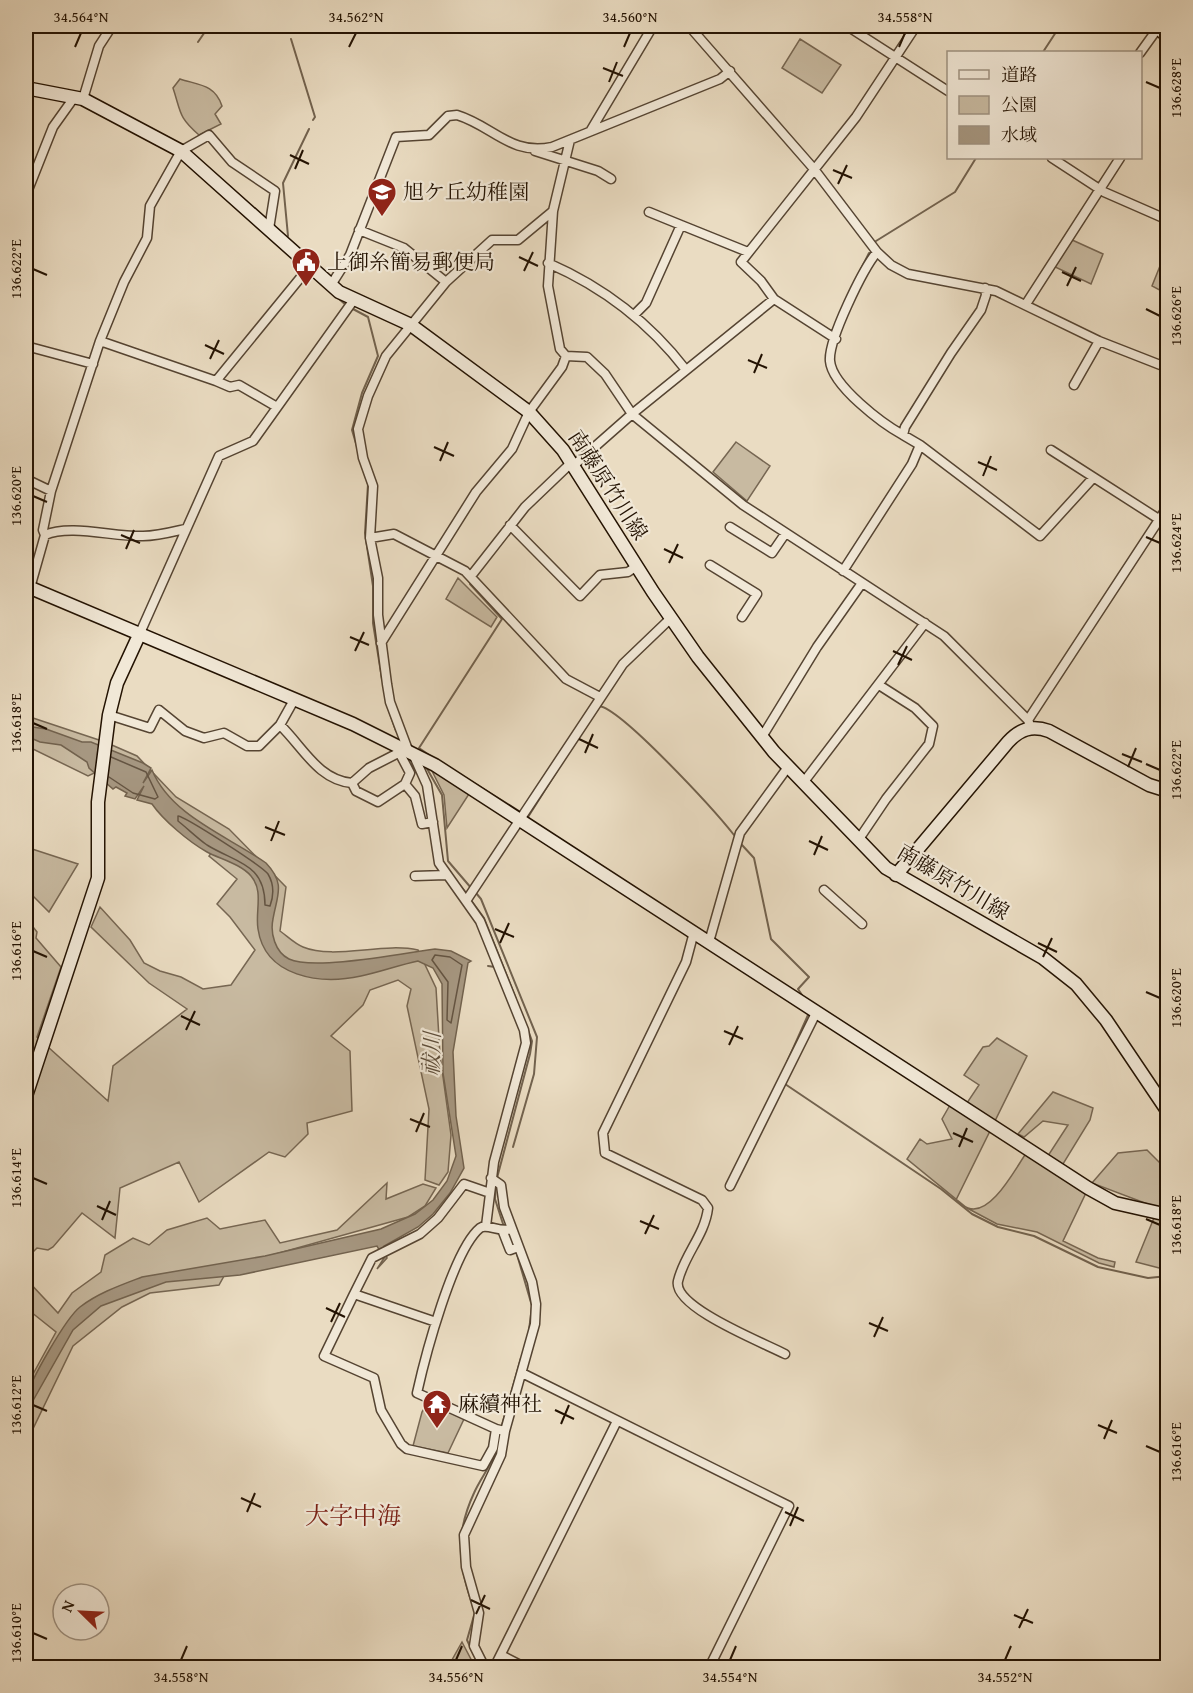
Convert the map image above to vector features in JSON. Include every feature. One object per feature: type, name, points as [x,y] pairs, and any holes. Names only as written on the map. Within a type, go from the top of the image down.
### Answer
[{"type":"street","points":[[26,195],[53,127],[78,99],[99,46],[112,26]]},
{"type":"street","points":[[591,130],[653,26]]},
{"type":"street","points":[[689,26],[814,170],[877,252],[891,265],[908,274],[985,288],[1026,304],[1099,341],[1167,368]]},
{"type":"street","points":[[847,26],[947,90]]},
{"type":"street","points":[[836,338],[773,301],[761,281],[741,262],[856,117],[916,26]]},
{"type":"street","points":[[1142,51],[1161,30]]},
{"type":"street","points":[[535,151],[570,140],[718,80],[730,71]]},
{"type":"street","name":"南藤原竹川線","points":[[26,88],[78,99],[181,151],[331,285],[353,301],[411,325],[543,424],[572,464],[698,657],[788,767],[896,875],[986,925],[1061,971],[1106,1020],[1167,1112]]},
{"type":"street","points":[[331,285],[350,255],[396,137],[429,135],[448,116],[457,115],[519,147],[597,171],[611,179]]},
{"type":"street","points":[[269,229],[275,191],[232,162],[209,135],[181,151],[150,206],[147,238],[124,282],[100,342],[51,490],[42,530],[45,535],[28,587],[140,633],[406,751],[694,932],[1088,1188],[1115,1203],[1167,1215]]},
{"type":"street","points":[[570,140],[553,211],[548,263],[548,286],[560,349],[566,356],[586,357],[605,374],[632,414],[743,505],[925,623],[951,643],[1030,724],[1049,731],[1149,785],[1167,791]]},
{"type":"street","points":[[1054,159],[1100,188],[1167,220]]},
{"type":"street","points":[[1026,304],[1119,159]]},
{"type":"street","points":[[352,783],[356,791],[378,802],[405,784],[410,773],[406,751],[390,702],[381,643],[378,579],[370,538],[373,486],[363,459],[358,429],[368,396],[386,356],[446,282],[492,240],[518,240],[553,211]]},
{"type":"street","points":[[649,212],[748,252]]},
{"type":"street","points":[[634,315],[646,303],[681,225]]},
{"type":"street","points":[[360,230],[404,248],[446,282]]},
{"type":"street","points":[[877,252],[867,264],[836,338],[830,360],[832,370],[866,408],[884,424],[920,446],[1040,536],[1093,478]]},
{"type":"street","points":[[548,263],[602,290],[660,338],[684,368]]},
{"type":"street","points":[[216,381],[310,266]]},
{"type":"street","points":[[903,435],[905,427],[951,353],[981,310],[986,295],[985,288]]},
{"type":"street","points":[[26,1096],[98,878],[100,785],[109,714],[117,683],[219,456],[253,441],[353,301]]},
{"type":"street","points":[[471,576],[510,525],[572,464],[684,368],[773,301]]},
{"type":"street","points":[[1074,386],[1099,341]]},
{"type":"street","points":[[100,342],[230,387],[239,385],[277,407]]},
{"type":"street","points":[[26,346],[93,364]]},
{"type":"street","points":[[381,643],[476,492],[512,449],[529,412],[562,367],[566,356]]},
{"type":"street","points":[[843,571],[912,464],[920,446]]},
{"type":"street","points":[[1051,450],[1167,525]]},
{"type":"street","points":[[26,479],[51,490]]},
{"type":"street","points":[[896,875],[1008,742],[1030,724],[1167,506]]},
{"type":"street","points":[[510,525],[580,597],[600,575],[628,572],[637,566]]},
{"type":"street","points":[[730,527],[772,553],[785,534]]},
{"type":"street","points":[[45,535],[57,530],[145,536],[185,529]]},
{"type":"street","points":[[370,538],[394,534],[471,576],[566,679],[600,697]]},
{"type":"street","points":[[710,565],[757,594],[742,617]]},
{"type":"street","points":[[762,737],[817,646],[862,583]]},
{"type":"street","points":[[467,900],[476,890],[600,697],[624,664],[672,617]]},
{"type":"street","points":[[803,783],[925,623]]},
{"type":"street","points":[[859,839],[886,799],[929,744],[933,726],[915,708],[879,685]]},
{"type":"street","points":[[109,714],[150,728],[159,710],[185,731],[204,738],[224,733],[248,746],[259,746],[280,725],[294,700]]},
{"type":"street","points":[[280,725],[323,772],[337,782],[352,783],[369,768],[406,751]]},
{"type":"street","points":[[406,751],[424,775],[438,858],[446,875],[467,900],[480,921],[524,1030],[526,1043],[491,1178],[486,1226]]},
{"type":"street","points":[[709,942],[740,833],[788,767]]},
{"type":"street","points":[[405,784],[415,795],[422,824],[433,822]]},
{"type":"street","points":[[416,876],[446,875]]},
{"type":"street","points":[[824,890],[862,924]]},
{"type":"street","points":[[694,932],[686,962],[603,1133],[602,1142],[605,1153],[702,1200],[708,1208],[707,1221],[678,1282],[679,1294],[693,1307],[785,1354]]},
{"type":"street","points":[[730,1186],[817,1011]]},
{"type":"street","points":[[490,1193],[464,1184],[438,1218],[420,1234],[372,1258],[324,1356],[374,1378],[381,1410],[401,1444],[412,1450],[483,1466],[522,1373],[535,1324],[536,1304],[532,1282],[507,1230],[501,1185],[491,1178]]},
{"type":"street","points":[[500,1430],[417,1393],[436,1322],[461,1259],[481,1227],[507,1230]]},
{"type":"street","points":[[354,1294],[436,1322]]},
{"type":"street","points":[[522,1373],[789,1506],[709,1668]]},
{"type":"street","points":[[494,1668],[617,1421]]},
{"type":"street","points":[[485,1668],[474,1646],[479,1613],[466,1568],[464,1535],[501,1455],[500,1430]]},
{"type":"street","points":[[501,1655],[526,1668]]},
{"type":"green space","points":[[800,39],[841,65],[822,93],[782,68]]},
{"type":"green space","points":[[180,79],[205,86],[215,93],[222,106],[215,114],[221,124],[199,135],[187,123],[181,114],[173,88]]},
{"type":"green space","points":[[1070,239],[1103,254],[1091,284],[1053,266]]},
{"type":"green space","points":[[1162,261],[1167,261],[1167,294],[1152,286]]},
{"type":"green space","points":[[736,442],[770,466],[747,501],[713,472]]},
{"type":"green space","points":[[458,578],[497,617],[491,627],[446,599]]},
{"type":"green space","points":[[27,716],[105,742],[137,756],[176,797],[229,829],[286,887],[280,931],[297,944],[315,951],[329,952],[390,948],[418,950],[436,988],[440,1055],[451,1135],[448,1172],[439,1185],[425,1180],[429,1109],[407,1006],[411,989],[398,980],[370,990],[363,1005],[331,1036],[350,1051],[352,1111],[307,1123],[308,1134],[285,1157],[269,1152],[199,1202],[179,1162],[120,1188],[115,1238],[82,1213],[53,1247],[48,1250],[37,1248],[27,1258],[26,1270],[26,918],[37,932],[36,938],[61,967],[37,1037],[108,1101],[113,1066],[187,1009],[149,983],[91,927],[100,907],[130,940],[144,963],[160,971],[181,977],[203,989],[231,985],[255,950],[217,904],[237,879],[209,856],[222,838],[151,790],[136,765],[118,762],[88,776],[31,748],[26,748]]},
{"type":"green space","points":[[431,769],[469,794],[447,828],[444,795]]},
{"type":"green space","points":[[26,847],[78,864],[49,912],[26,889]]},
{"type":"green space","points":[[997,1038],[1027,1056],[956,1199],[907,1159],[920,1139],[927,1144],[952,1139],[942,1119],[950,1105],[961,1112],[979,1085],[964,1075],[983,1047],[989,1046]]},
{"type":"green space","points":[[1053,1092],[1093,1108],[1090,1120],[1058,1172],[1085,1191],[1118,1153],[1147,1150],[1167,1170],[1167,1270],[1136,1262],[1158,1208],[1095,1184],[1086,1193],[1063,1241],[1098,1258],[1115,1262],[1114,1267],[1099,1263],[1037,1232],[997,1224],[966,1207],[977,1209],[994,1198],[1010,1179],[1027,1152],[1044,1162],[1068,1125],[1043,1121],[1024,1137],[1018,1134]]},
{"type":"green space","points":[[387,1183],[386,1199],[423,1184],[436,1188],[425,1206],[408,1217],[229,1267],[219,1285],[150,1293],[122,1307],[73,1346],[31,1433],[32,1445],[26,1456],[26,1387],[56,1332],[26,1308],[26,1279],[58,1313],[72,1293],[101,1272],[105,1255],[133,1238],[149,1245],[167,1230],[207,1218],[220,1229],[265,1220],[280,1243],[337,1230]]},
{"type":"green space","points":[[428,1402],[464,1419],[448,1453],[413,1446],[422,1412]]},
{"type":"green space","points":[[462,1642],[475,1667],[448,1667]]},
{"type":"water","points":[[26,726],[46,729],[82,742],[91,742],[143,763],[151,768],[143,783],[152,770],[172,800],[186,813],[266,863],[278,884],[272,924],[273,936],[280,952],[289,959],[301,962],[338,962],[435,949],[451,951],[471,961],[468,963],[453,1052],[456,1116],[464,1168],[450,1193],[433,1214],[418,1227],[384,1246],[387,1258],[377,1269],[384,1258],[377,1246],[240,1275],[166,1282],[101,1306],[73,1330],[26,1413],[29,1391],[49,1351],[74,1313],[94,1298],[142,1277],[265,1256],[381,1229],[415,1214],[433,1200],[447,1181],[456,1156],[443,1073],[442,984],[433,968],[418,961],[361,976],[329,979],[312,978],[283,967],[271,958],[263,945],[257,922],[257,888],[247,872],[200,848],[169,824],[152,804],[137,800],[144,786],[135,799],[125,796],[127,793],[116,787],[113,789],[89,768],[87,762],[61,745],[40,742],[26,736]]},
{"type":"waterway","points":[[198,42],[209,26]]},
{"type":"waterway","points":[[1044,51],[1060,26]]},
{"type":"waterway","points":[[291,39],[315,117],[313,120]]},
{"type":"waterway","points":[[288,236],[283,183],[309,129]]},
{"type":"waterway","points":[[876,241],[955,192],[975,159]]},
{"type":"waterway","points":[[844,303],[869,253]]},
{"type":"waterway","points":[[338,298],[347,306]]},
{"type":"waterway","points":[[353,309],[368,317],[378,356],[362,393],[352,430],[368,484],[365,533],[373,586],[373,623],[382,679]]},
{"type":"waterway","points":[[435,759],[419,748],[502,619],[470,584]]},
{"type":"waterway","points":[[386,702],[396,731]]},
{"type":"waterway","points":[[599,706],[611,711],[647,742],[689,784],[734,835]]},
{"type":"waterway","points":[[410,764],[418,774]]},
{"type":"waterway","points":[[426,767],[442,795],[448,861],[472,889]]},
{"type":"waterway","points":[[528,817],[557,771]]},
{"type":"waterway","points":[[466,778],[519,811]]},
{"type":"waterway","points":[[431,789],[440,843]]},
{"type":"waterway","points":[[742,845],[754,858],[771,939],[809,977],[798,989],[802,995]]},
{"type":"waterway","points":[[459,884],[467,894]]},
{"type":"waterway","points":[[476,893],[481,899],[537,1037],[534,1074],[513,1147]]},
{"type":"waterway","points":[[470,899],[484,918],[516,999]]},
{"type":"waterway","points":[[488,966],[495,967]]},
{"type":"waterway","points":[[787,1062],[808,1015]]},
{"type":"waterway","points":[[497,1178],[530,1054],[532,1041],[528,1030]]},
{"type":"waterway","points":[[785,1084],[941,1189],[972,1214],[998,1227],[1034,1236],[1098,1267],[1148,1278],[1168,1276]]},
{"type":"waterway","points":[[496,1183],[495,1199],[504,1227]]},
{"type":"waterway","points":[[516,1251],[532,1306],[529,1330]]},
{"type":"waterway","points":[[502,1425],[521,1358]]},
{"type":"waterway","points":[[497,1446],[500,1435]]},
{"type":"waterway","points":[[473,1606],[464,1576],[461,1536],[476,1488],[496,1451]]},
{"type":"waterway","points":[[475,1612],[467,1640],[475,1657]]},
{"type":"place","name":"旭ケ丘幼稚園","points":[[382,218]]},
{"type":"place","name":"上御糸簡易郵便局","points":[[306,288]]},
{"type":"place","name":"麻續神社","points":[[437,1430]]},
{"type":"district","name":"大字中海","points":[[353,1516]]},
{"type":"water label","name":"祓川","points":[[431,1054]]}]
